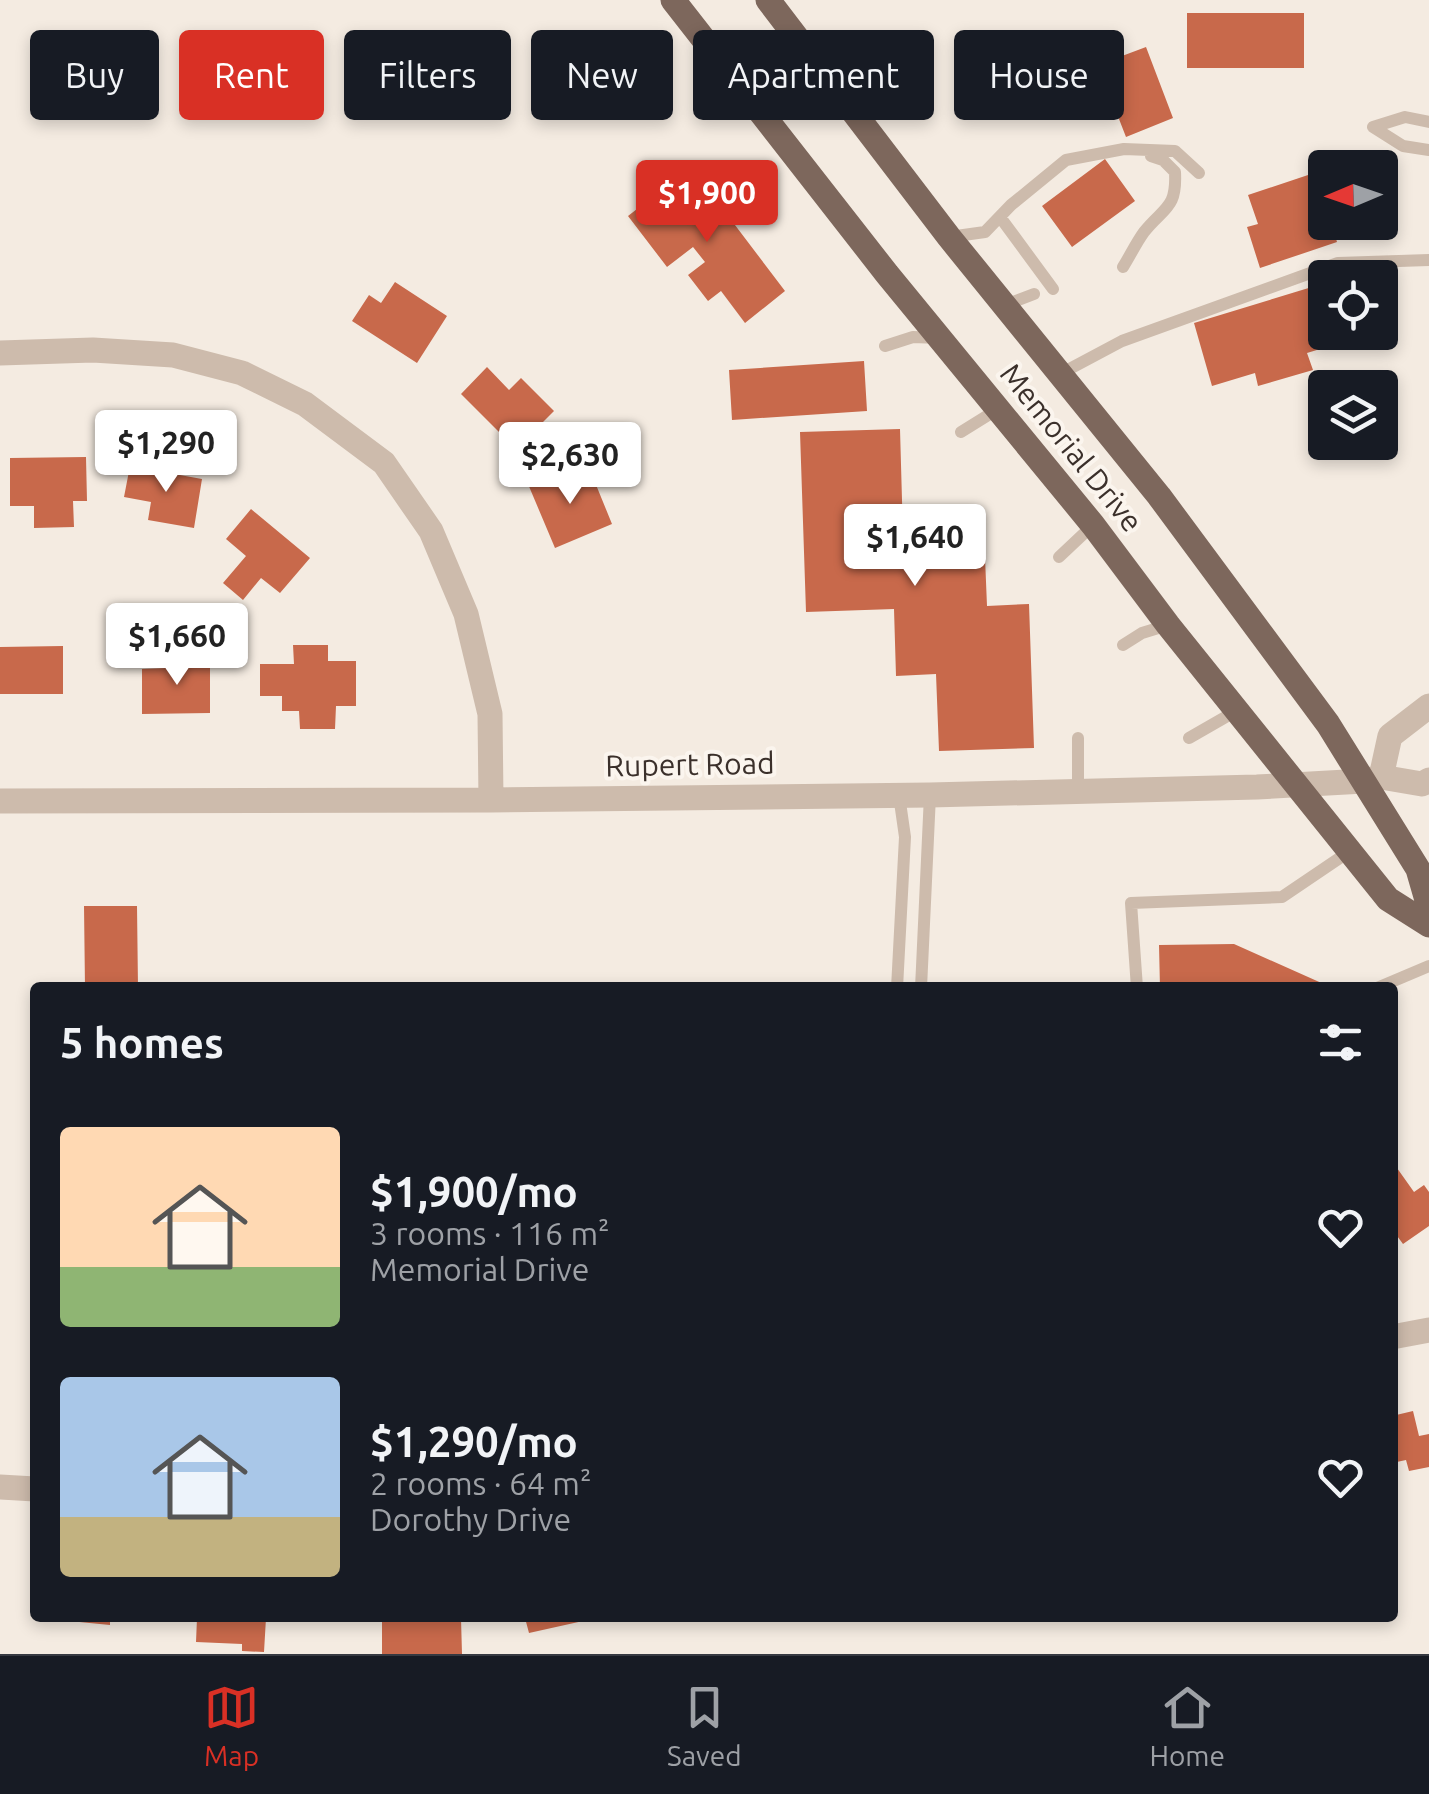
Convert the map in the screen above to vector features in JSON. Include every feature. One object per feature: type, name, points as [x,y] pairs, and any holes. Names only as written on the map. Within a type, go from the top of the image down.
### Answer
[{"type":"main road","name":"Memorial Drive","points":[[673,0],[1388,900],[1429,925]]},
{"type":"main road","name":"Memorial Drive","points":[[768,0],[949,238],[1158,496],[1372,779],[1418,869],[1429,907]]},
{"type":"street","points":[[0,353],[93,350],[172,355],[242,373],[305,404],[384,463],[431,531],[466,614],[490,714],[491,800]]},
{"type":"street","points":[[1372,779],[1390,736],[1429,706]]},
{"type":"street","name":"Rupert Road","points":[[0,801],[930,795],[1298,785],[1372,779],[1422,784],[1429,780]]},
{"type":"street","points":[[1398,1336],[1429,1330]]},
{"type":"street","points":[[0,1487],[30,1489]]},
{"type":"lane","points":[[1429,122],[1405,117],[1373,126],[1403,146],[1429,150]]},
{"type":"lane","points":[[949,238],[985,232],[1066,160],[1124,149],[1175,151],[1199,173]]},
{"type":"lane","points":[[1124,149],[1164,160],[1175,172],[1176,193],[1166,212],[1144,232],[1124,268]]},
{"type":"lane","points":[[1000,217],[1054,290]]},
{"type":"lane","points":[[1060,374],[1122,341],[1338,264],[1429,260]]},
{"type":"lane","points":[[1004,305],[1034,294]]},
{"type":"lane","points":[[885,346],[913,337],[942,338]]},
{"type":"lane","points":[[961,432],[998,409]]},
{"type":"lane","points":[[1059,557],[1093,525]]},
{"type":"lane","points":[[1123,646],[1168,625]]},
{"type":"lane","points":[[1189,738],[1236,710]]},
{"type":"lane","points":[[1078,738],[1078,791]]},
{"type":"lane","points":[[897,982],[904,837],[899,795]]},
{"type":"lane","points":[[922,982],[930,795]]},
{"type":"lane","points":[[1137,982],[1130,903],[1282,897],[1350,851]]},
{"type":"lane","points":[[1390,982],[1429,966]]},
{"type":"building","points":[[1187,13],[1304,13],[1304,68],[1187,68]]},
{"type":"building","points":[[1146,47],[1173,118],[1126,137],[1119,120],[1124,120],[1124,55]]},
{"type":"building","points":[[1105,159],[1135,201],[1072,247],[1042,206]]},
{"type":"building","points":[[691,167],[785,291],[745,323],[721,291],[708,301],[688,275],[705,262],[693,247],[667,267],[628,216]]},
{"type":"building","points":[[1308,175],[1308,240],[1337,242],[1260,268],[1247,227],[1258,224],[1248,195]]},
{"type":"building","points":[[395,282],[447,316],[417,363],[352,321],[369,295],[381,303]]},
{"type":"building","points":[[1308,288],[1308,350],[1317,350],[1307,353],[1313,370],[1258,386],[1255,373],[1212,386],[1194,323]]},
{"type":"building","points":[[864,361],[867,411],[732,420],[729,370]]},
{"type":"building","points":[[487,367],[509,390],[521,378],[554,411],[516,449],[461,394]]},
{"type":"building","points":[[900,429],[903,535],[984,533],[987,606],[1029,604],[1034,748],[939,751],[936,674],[896,676],[894,609],[806,612],[800,432]]},
{"type":"building","points":[[86,457],[87,501],[73,501],[74,527],[34,528],[34,506],[10,506],[10,458]]},
{"type":"building","points":[[130,466],[202,479],[194,528],[148,520],[151,502],[124,497]]},
{"type":"building","points":[[590,470],[612,524],[555,548],[528,484],[549,475],[553,485]]},
{"type":"building","points":[[251,509],[310,558],[280,593],[261,578],[243,600],[223,583],[246,556],[226,539]]},
{"type":"building","points":[[293,645],[328,645],[328,661],[356,661],[356,706],[336,706],[335,729],[300,729],[299,711],[282,711],[282,696],[260,696],[260,664],[294,664]]},
{"type":"building","points":[[63,646],[63,694],[0,694],[0,647]]},
{"type":"building","points":[[167,659],[210,659],[210,713],[142,714],[142,669],[166,668]]},
{"type":"building","points":[[84,906],[137,906],[138,982],[85,982]]},
{"type":"building","points":[[1234,944],[1319,982],[1160,982],[1159,945]]},
{"type":"building","points":[[1398,1169],[1414,1192],[1424,1185],[1429,1192],[1429,1226],[1403,1244],[1398,1237]]},
{"type":"building","points":[[1413,1411],[1419,1436],[1429,1434],[1429,1467],[1409,1471],[1406,1460],[1398,1462],[1398,1415]]},
{"type":"building","points":[[197,1622],[266,1622],[264,1652],[242,1651],[242,1644],[196,1642]]},
{"type":"building","points":[[382,1622],[461,1622],[462,1654],[382,1654]]},
{"type":"building","points":[[526,1622],[578,1622],[529,1633]]}]
